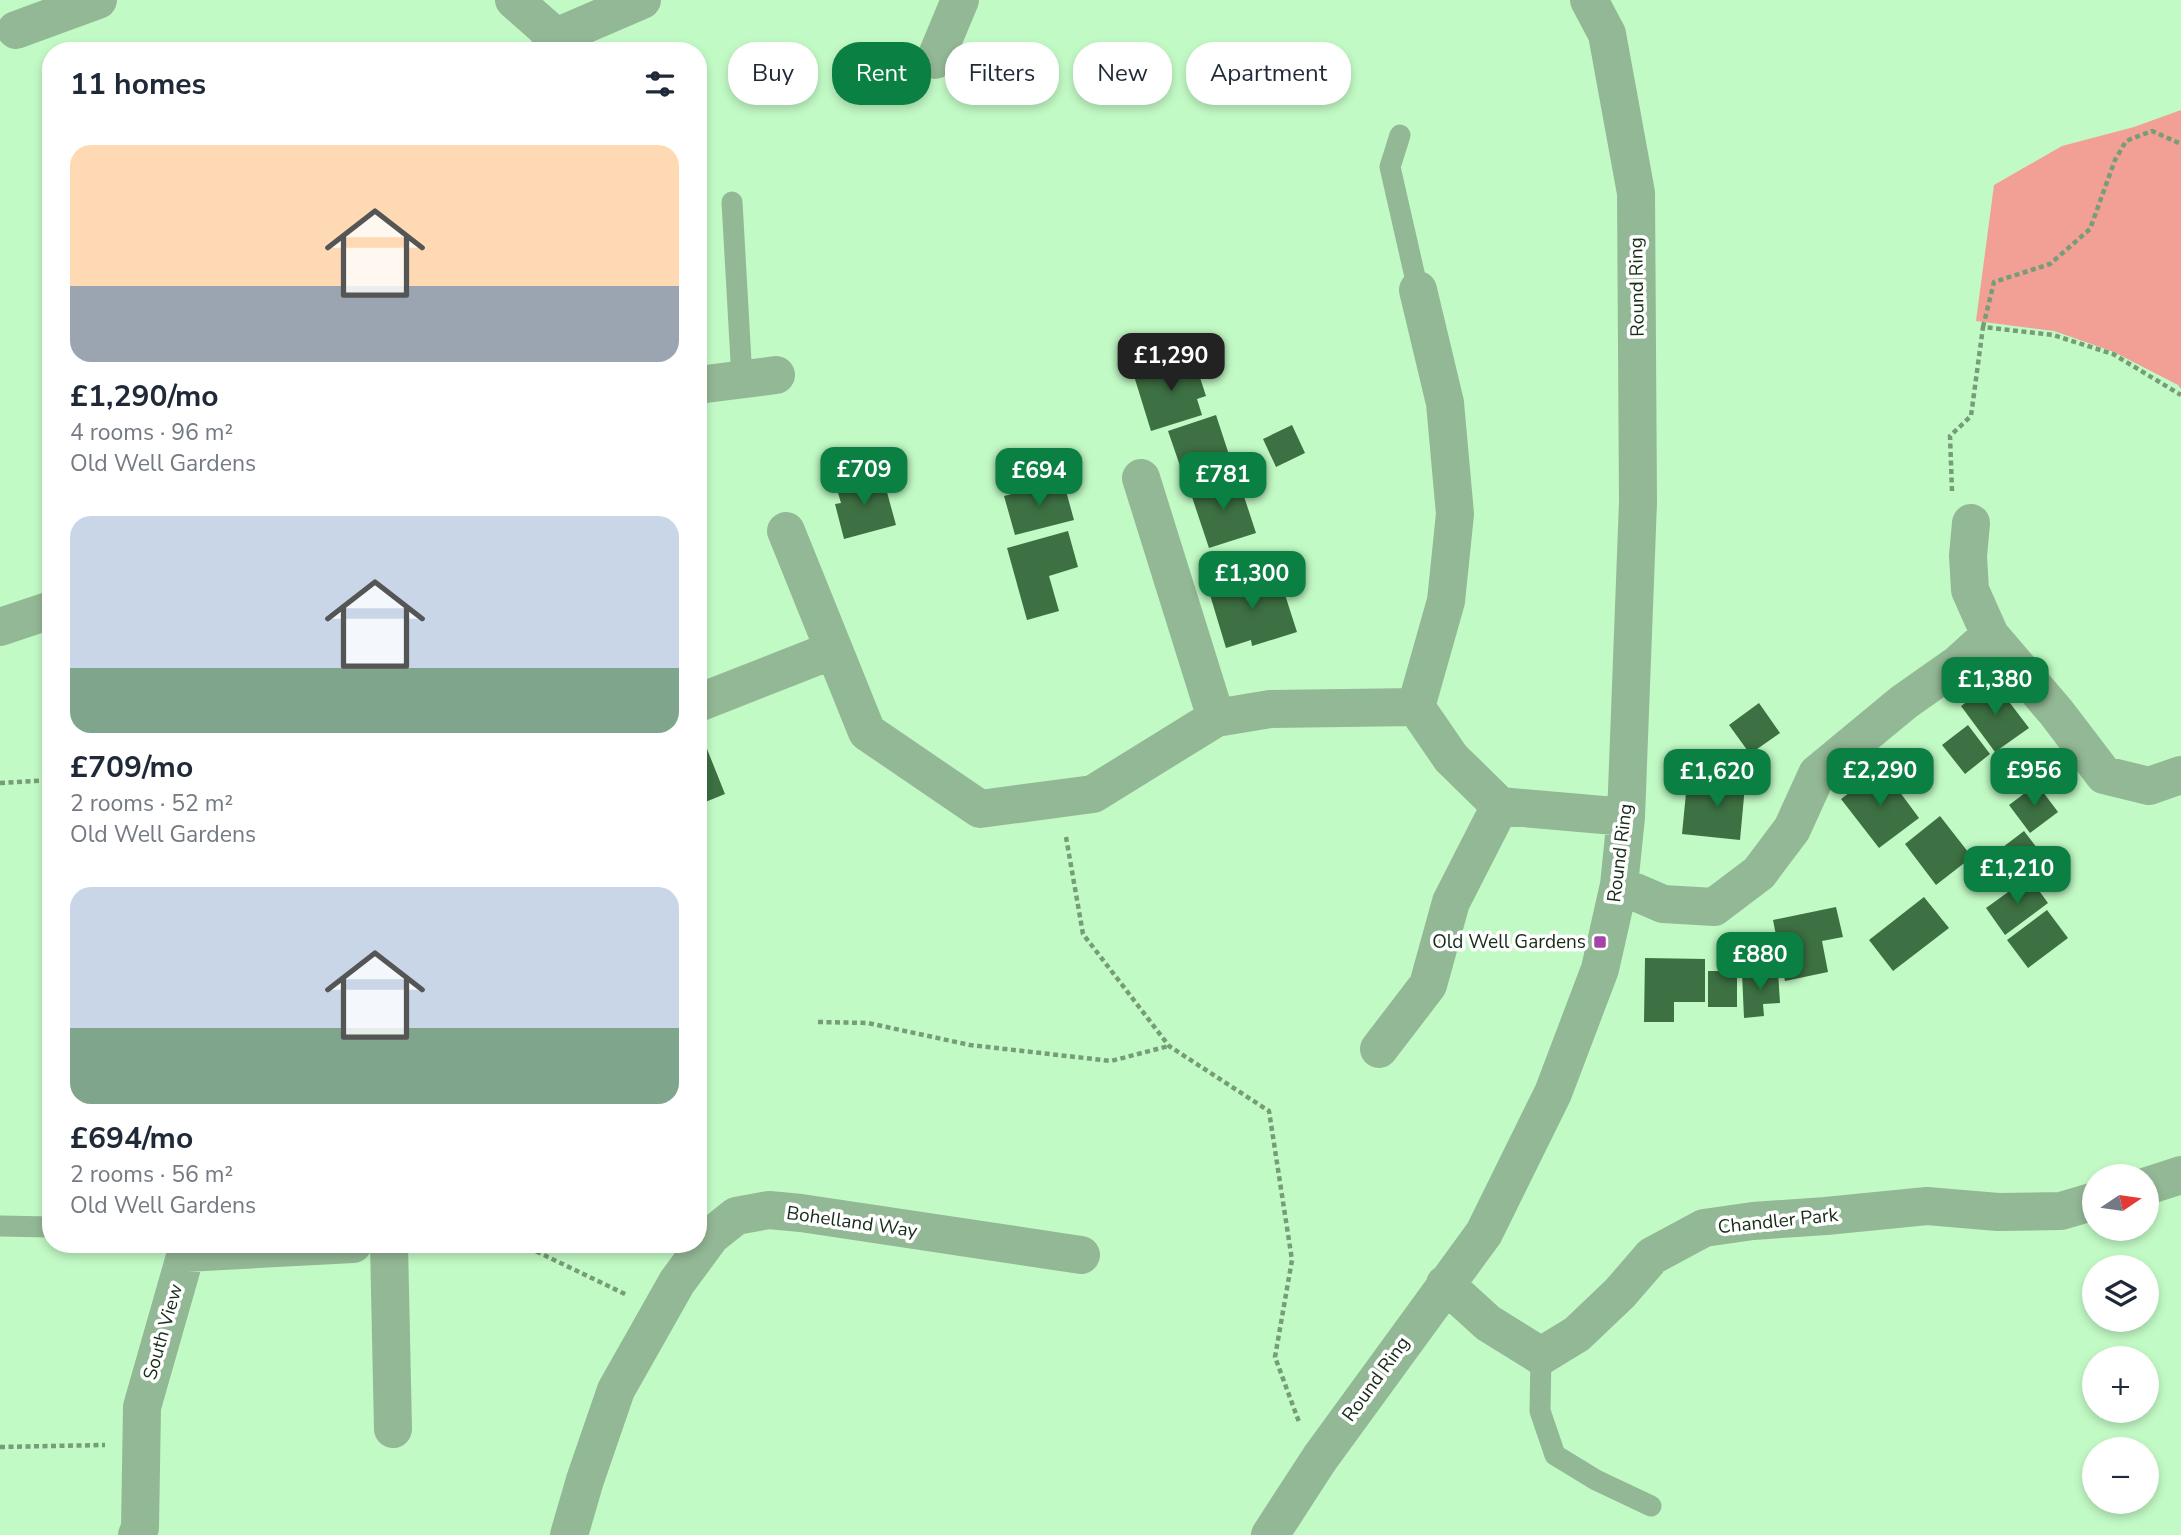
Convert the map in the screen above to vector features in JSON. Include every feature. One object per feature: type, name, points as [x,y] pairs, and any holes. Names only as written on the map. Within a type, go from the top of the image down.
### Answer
[{"type":"street","points":[[16,30],[98,0]]},
{"type":"street","points":[[514,0],[550,42]]},
{"type":"street","points":[[556,42],[642,0]]},
{"type":"street","points":[[935,61],[960,0]]},
{"type":"street","name":"Round Ring","points":[[1270,1535],[1315,1465],[1484,1233],[1553,1093],[1600,968],[1619,885],[1626,817],[1638,502],[1636,193],[1607,34],[1589,0]]},
{"type":"street","points":[[1416,707],[1446,601],[1455,514],[1446,403],[1418,289]]},
{"type":"street","points":[[707,384],[759,377]]},
{"type":"street","points":[[1141,478],[1216,718]]},
{"type":"street","points":[[786,531],[867,732],[981,809],[1093,793],[1216,718],[1270,709],[1416,707]]},
{"type":"street","points":[[1969,539],[1970,590],[1990,635],[2056,712],[2104,775],[2149,786],[2181,775]]},
{"type":"street","points":[[0,627],[42,613]]},
{"type":"street","points":[[1619,885],[1663,904],[1714,907],[1759,873],[1792,830],[1817,774],[1904,702],[1958,664],[1990,635]]},
{"type":"street","points":[[707,699],[832,650]]},
{"type":"street","points":[[1416,707],[1451,758],[1500,806],[1626,817]]},
{"type":"street","points":[[1379,1049],[1428,985],[1451,902],[1500,806]]},
{"type":"street","points":[[2160,1182],[2181,1175]]},
{"type":"street","name":"Chandler Park","points":[[1541,1356],[1577,1334],[1620,1293],[1652,1256],[1704,1228],[1753,1221],[1927,1206],[1998,1212],[2061,1211],[2082,1205]]},
{"type":"street","name":"Bohelland Way","points":[[707,1242],[736,1216],[769,1210],[1081,1255]]},
{"type":"street","name":"South View","points":[[137,1535],[142,1407],[184,1253]]},
{"type":"street","points":[[389,1253],[393,1429]]},
{"type":"street","name":"Bohelland Way","points":[[569,1535],[617,1390],[677,1282],[699,1253]]},
{"type":"street","points":[[1445,1284],[1488,1323],[1541,1356]]},
{"type":"lane","points":[[1400,135],[1390,167],[1418,289]]},
{"type":"lane","points":[[732,202],[759,377]]},
{"type":"lane","points":[[0,1226],[42,1227]]},
{"type":"lane","points":[[1541,1356],[1541,1411],[1555,1455],[1596,1480],[1651,1506]]},
{"type":"path","points":[[1969,539],[1953,517],[1950,436],[1971,416],[1983,327],[1994,282],[2050,264],[2090,229],[2115,160],[2126,141],[2152,131],[2181,144]]},
{"type":"path","points":[[1983,327],[2053,335],[2113,354],[2181,395]]},
{"type":"path","points":[[0,783],[42,781]]},
{"type":"path","points":[[1059,798],[1083,934],[1169,1046],[1269,1111],[1292,1260],[1275,1357],[1315,1465]]},
{"type":"path","points":[[818,1022],[868,1023],[970,1045],[1111,1061],[1169,1046]]},
{"type":"path","points":[[543,1253],[661,1311]]},
{"type":"path","points":[[0,1447],[141,1444]]},
{"type":"shaded area","points":[[2181,110],[2181,389],[2114,352],[2054,331],[1976,321],[1994,185],[2062,146],[2134,127]]},
{"type":"building","points":[[1193,356],[1206,396],[1197,399],[1202,415],[1151,431],[1134,376]]},
{"type":"building","points":[[1216,415],[1235,473],[1188,489],[1168,431]]},
{"type":"building","points":[[1292,425],[1305,453],[1276,467],[1263,439]]},
{"type":"building","points":[[882,474],[896,525],[844,539],[835,504],[841,503],[836,486]]},
{"type":"building","points":[[1237,475],[1256,533],[1209,548],[1190,491]]},
{"type":"building","points":[[1063,480],[1074,520],[1015,535],[1004,496]]},
{"type":"building","points":[[1068,531],[1078,567],[1049,576],[1059,611],[1027,620],[1007,548]]},
{"type":"building","points":[[1279,576],[1297,632],[1252,646],[1251,640],[1226,648],[1207,585],[1233,577],[1237,589]]},
{"type":"building","points":[[1994,682],[2029,728],[1995,752],[1961,706]]},
{"type":"building","points":[[1759,703],[1780,733],[1750,754],[1729,725]]},
{"type":"building","points":[[1968,725],[1990,754],[1965,774],[1942,745]]},
{"type":"building","points":[[707,749],[725,794],[707,801]]},
{"type":"building","points":[[1882,768],[1919,818],[1879,848],[1841,799]]},
{"type":"building","points":[[1714,772],[1746,775],[1740,840],[1682,834],[1686,793],[1712,795]]},
{"type":"building","points":[[2037,784],[2058,812],[2030,833],[2009,805]]},
{"type":"building","points":[[1940,816],[1972,857],[1936,885],[1905,844]]},
{"type":"building","points":[[2024,831],[2044,857],[2001,889],[1982,863]]},
{"type":"building","points":[[2029,877],[2048,903],[2005,935],[1986,908]]},
{"type":"building","points":[[1924,897],[1949,928],[1893,971],[1869,940]]},
{"type":"building","points":[[1836,907],[1843,937],[1822,941],[1828,972],[1785,981],[1773,920]]},
{"type":"building","points":[[2047,910],[2068,938],[2028,968],[2007,940]]},
{"type":"building","points":[[1645,958],[1705,959],[1705,1002],[1674,1002],[1674,1022],[1644,1022]]},
{"type":"building","points":[[1708,971],[1737,971],[1737,1007],[1708,1007]]},
{"type":"building","points":[[1778,971],[1780,1003],[1763,1004],[1764,1016],[1744,1018],[1742,973]]},
{"type":"place","name":"Old Well Gardens","points":[[1600,942]]}]
